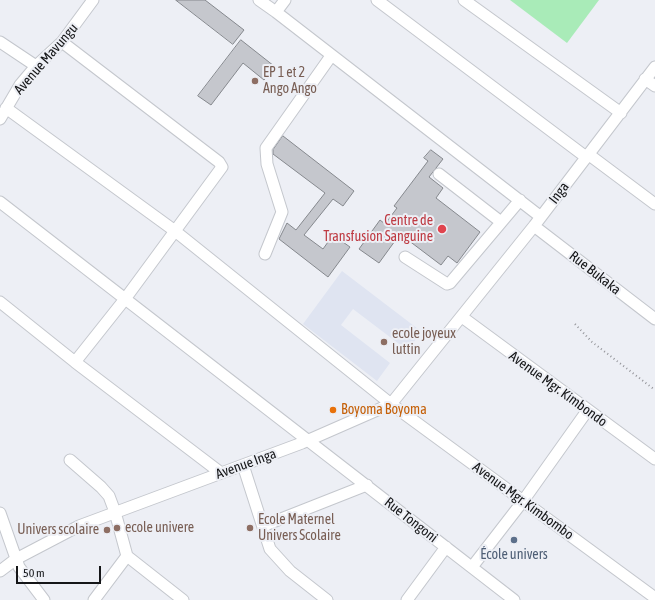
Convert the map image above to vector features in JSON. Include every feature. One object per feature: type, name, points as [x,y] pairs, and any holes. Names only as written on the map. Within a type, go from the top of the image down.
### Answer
[{"type":"street","name":"Avenue Mavungu","points":[[0,119],[20,85],[36,66],[51,55],[94,0]]},
{"type":"street","points":[[259,0],[541,217]]},
{"type":"street","points":[[276,12],[285,0]]},
{"type":"street","points":[[377,0],[587,156],[655,204]]},
{"type":"street","points":[[464,0],[621,112]]},
{"type":"street","points":[[0,42],[36,66]]},
{"type":"street","points":[[62,42],[219,162],[222,167],[125,299],[75,362]]},
{"type":"street","points":[[265,254],[282,212],[267,164],[266,148],[332,56]]},
{"type":"street","name":"Inga","points":[[462,317],[541,217],[655,67]]},
{"type":"street","points":[[645,79],[655,86]]},
{"type":"street","name":"Avenue Mgr. Kimbombo","points":[[6,108],[175,231],[391,404],[654,598]]},
{"type":"street","points":[[439,174],[501,222]]},
{"type":"street","points":[[405,257],[447,284],[450,283],[520,200]]},
{"type":"street","name":"Rue Tongoni","points":[[0,202],[514,600]]},
{"type":"street","name":"Rue Bukaka","points":[[534,226],[655,319]]},
{"type":"street","points":[[0,302],[75,362],[221,473]]},
{"type":"street","name":"Avenue Inga","points":[[0,571],[16,558],[78,526],[307,441],[391,404],[462,317]]},
{"type":"street","name":"Avenue Mgr. Kimbondo","points":[[462,317],[587,411],[655,459]]},
{"type":"street","points":[[472,567],[523,501],[587,411]]},
{"type":"street","points":[[70,460],[106,491],[116,512],[127,556],[183,600]]},
{"type":"street","points":[[243,465],[270,549],[278,560],[327,600]]},
{"type":"street","points":[[263,526],[366,485]]},
{"type":"street","points":[[0,513],[19,567],[44,600]]},
{"type":"street","points":[[407,600],[446,547]]},
{"type":"street","points":[[94,600],[127,556]]},
{"type":"path","points":[[574,324],[592,342],[655,390]]},
{"type":"shaded area","points":[[342,271],[422,332],[407,350],[353,309],[341,325],[390,363],[377,381],[303,324]]},
{"type":"green space","points":[[510,0],[599,0],[567,43]]},
{"type":"building","points":[[176,0],[205,0],[244,30],[233,44]]},
{"type":"building","points":[[241,40],[274,66],[264,80],[243,63],[211,105],[198,96]]},
{"type":"building","points":[[283,136],[354,191],[343,206],[333,199],[304,235],[323,249],[333,235],[350,247],[328,277],[279,239],[287,223],[296,230],[325,193],[273,154],[273,150]]},
{"type":"building","points":[[431,150],[443,159],[429,177],[443,188],[436,198],[480,232],[457,263],[448,256],[441,265],[400,234],[379,263],[359,249],[380,220],[385,224],[397,208],[394,206],[428,161],[424,158]]},
{"type":"place","name":"EP 1 et 2 Ango Ango","points":[[255,81]]},
{"type":"place","name":"Centre de Transfusion Sanguine","points":[[442,229]]},
{"type":"place","name":"ecole joyeux luttin","points":[[384,342]]},
{"type":"place","name":"Boyoma Boyoma","points":[[333,410]]},
{"type":"place","name":"ecole univere","points":[[117,528]]},
{"type":"place","name":"Ecole Maternel Univers Scolaire","points":[[250,528]]},
{"type":"place","name":"Univers scolaire","points":[[107,530]]},
{"type":"place","name":"École univers","points":[[514,540]]}]
